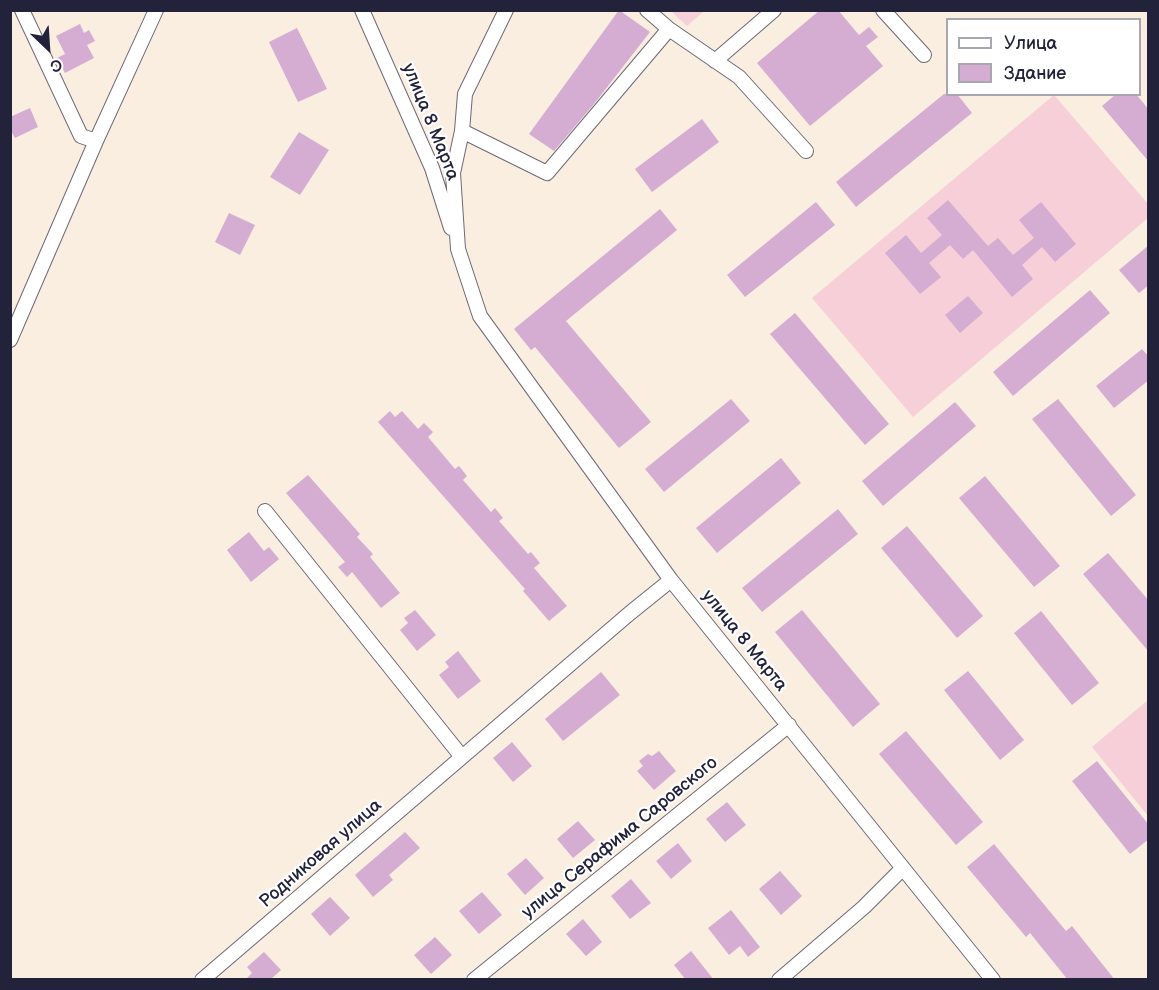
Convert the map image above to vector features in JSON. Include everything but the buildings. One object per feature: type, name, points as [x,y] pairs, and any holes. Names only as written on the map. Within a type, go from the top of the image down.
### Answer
[{"type":"street","points":[[22,10],[81,136],[96,141]]},
{"type":"street","points":[[10,340],[96,141],[156,10]]},
{"type":"street","name":"улица 8 Марта","points":[[362,10],[432,168],[480,316],[672,580],[993,980]]},
{"type":"street","points":[[458,249],[453,173],[462,131],[465,94],[506,10]]},
{"type":"street","points":[[647,10],[669,29],[738,77],[806,151]]},
{"type":"street","points":[[715,61],[774,10]]},
{"type":"street","points":[[883,10],[924,55]]},
{"type":"street","points":[[462,131],[547,173],[669,29]]},
{"type":"street","points":[[265,511],[462,757]]},
{"type":"street","name":"Родниковая улица","points":[[205,979],[630,613],[672,580]]},
{"type":"street","name":"улица Серафима Саровского","points":[[474,980],[789,724]]},
{"type":"street","points":[[779,980],[864,907],[903,868]]},
{"type":"shaded area","points":[[671,11],[704,11],[687,26]]},
{"type":"shaded area","points":[[1053,96],[1148,204],[1148,218],[913,417],[812,298]]},
{"type":"shaded area","points":[[1148,700],[1148,816],[1092,747]]}]
